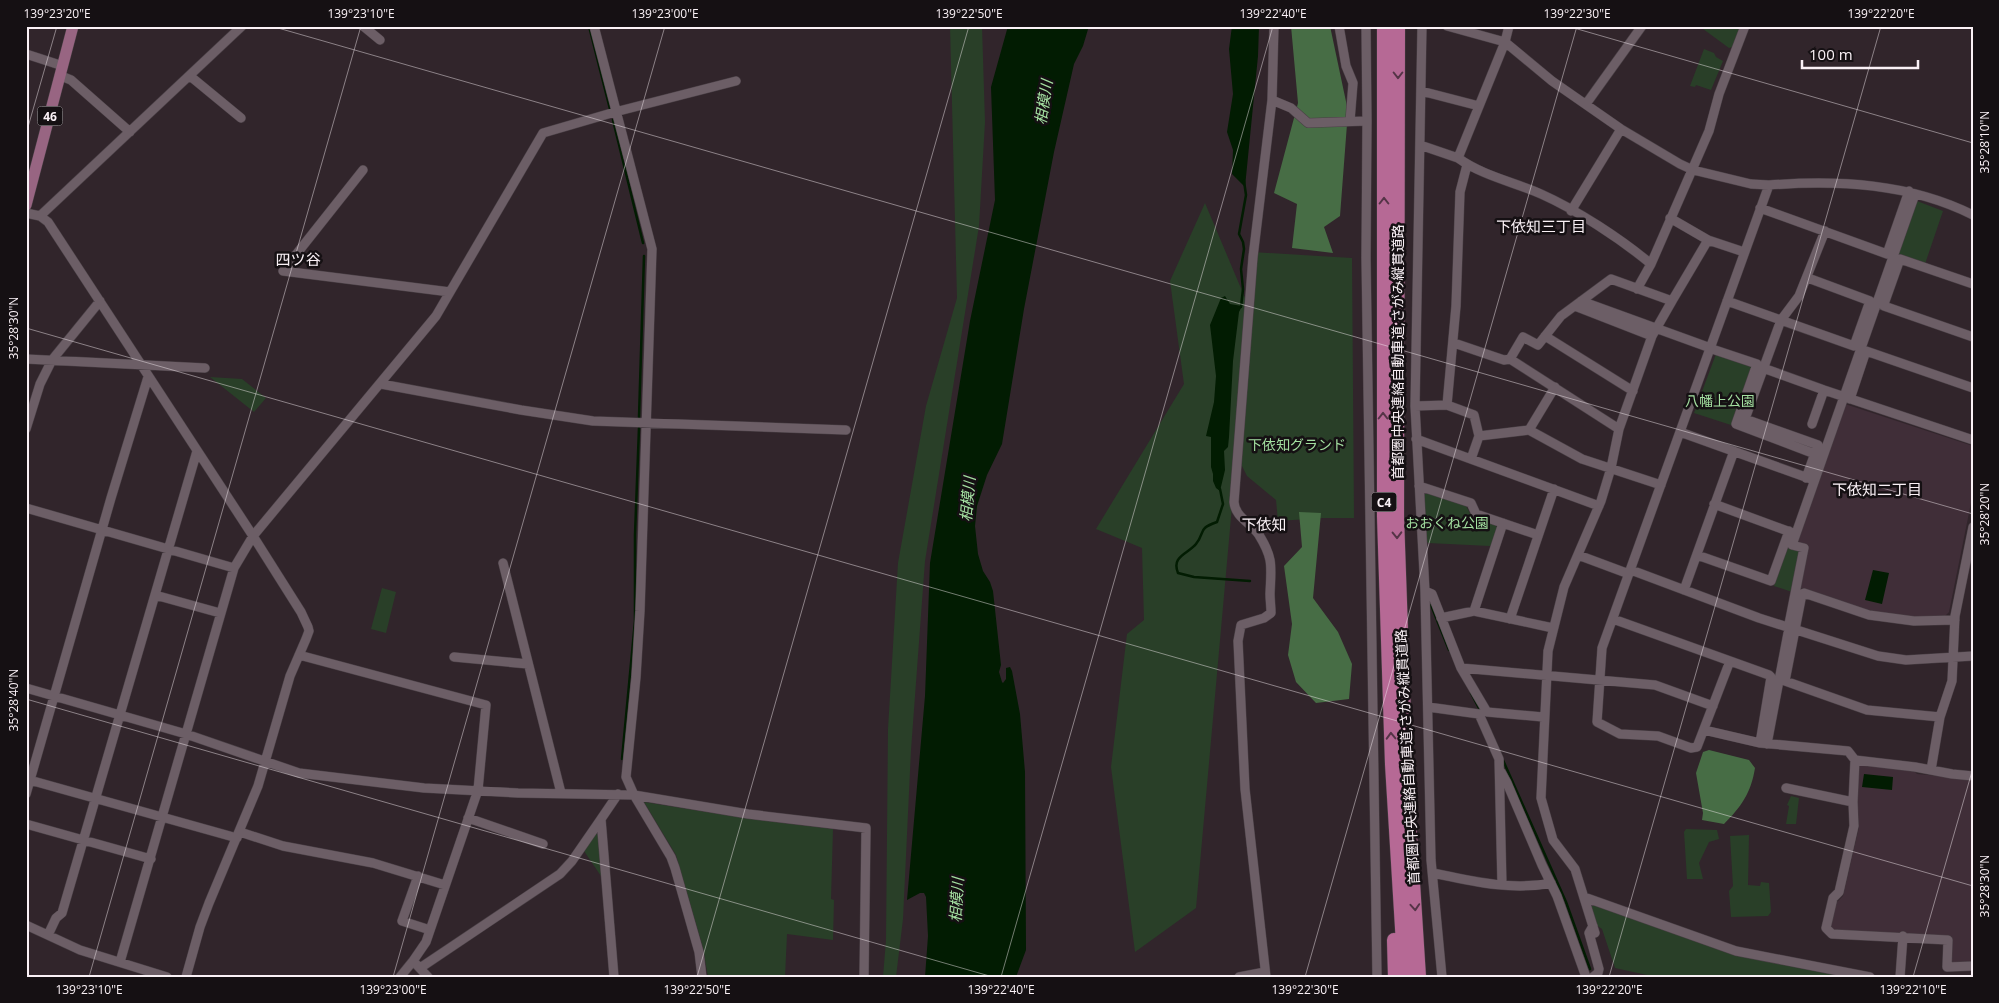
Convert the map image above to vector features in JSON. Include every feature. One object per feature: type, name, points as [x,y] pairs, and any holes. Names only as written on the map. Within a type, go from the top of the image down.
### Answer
[{"type":"highway","name":"首都圏中央連絡自動車道;さがみ縦貫道路","points":[[1384,26],[1384,516],[1392,764],[1405,977]]},
{"type":"highway","name":"首都圏中央連絡自動車道;さがみ縦貫道路","points":[[1398,26],[1397,517],[1406,773],[1419,977]]},
{"type":"highway","points":[[1392,764],[1394,977]]},
{"type":"main road","name":"46","points":[[26,205],[73,26]]},
{"type":"street","points":[[40,216],[242,26]]},
{"type":"street","points":[[363,26],[380,40]]},
{"type":"street","points":[[594,26],[652,249],[640,611],[636,677],[626,777],[675,868],[699,952],[702,977]]},
{"type":"street","points":[[1239,977],[1266,974],[1245,789],[1238,642],[1241,625],[1264,618],[1271,613],[1272,563],[1258,534],[1247,521],[1238,515],[1234,508],[1234,502],[1253,257],[1272,100],[1274,26]]},
{"type":"street","points":[[1339,26],[1346,66],[1352,83],[1350,121]]},
{"type":"street","points":[[1366,26],[1366,258],[1377,977]]},
{"type":"street","points":[[1422,26],[1415,406],[1425,591],[1433,873],[1442,977]]},
{"type":"street","points":[[1447,26],[1505,42],[1552,81],[1621,129],[1692,170],[1751,184],[1798,183],[1890,187],[1973,215]]},
{"type":"street","points":[[1458,158],[1505,42],[1509,26]]},
{"type":"street","points":[[1586,104],[1642,26]]},
{"type":"street","points":[[1637,289],[1651,264],[1709,131],[1719,94],[1745,26]]},
{"type":"street","points":[[26,54],[62,71],[130,132]]},
{"type":"street","points":[[190,76],[241,118]]},
{"type":"street","points":[[120,962],[234,568],[253,536],[436,316],[543,133],[615,112],[736,81]]},
{"type":"street","points":[[1421,92],[1479,106]]},
{"type":"street","points":[[1272,100],[1291,108],[1308,124],[1367,121]]},
{"type":"street","points":[[1570,210],[1621,129]]},
{"type":"street","points":[[1420,145],[1458,158],[1467,165],[1544,195],[1629,246],[1651,264]]},
{"type":"street","points":[[1447,405],[1454,343],[1460,192],[1467,165]]},
{"type":"street","points":[[363,170],[283,271],[450,292]]},
{"type":"street","points":[[1730,661],[1697,747],[1691,748],[1658,736],[1620,734],[1597,722],[1602,648],[1768,185]]},
{"type":"street","points":[[1760,208],[1887,254],[1912,194]]},
{"type":"street","points":[[1847,398],[1912,194]]},
{"type":"street","points":[[26,212],[40,216],[48,222],[253,536],[306,622],[309,631],[290,676],[266,763],[239,835],[203,919],[186,977]]},
{"type":"street","points":[[1670,218],[1708,240],[1744,252]]},
{"type":"street","points":[[1813,480],[1815,454],[1818,445],[1745,419],[1781,320],[1799,296],[1826,231]]},
{"type":"street","points":[[1593,977],[1598,973],[1599,969],[1589,934],[1594,930],[1575,869],[1553,840],[1541,798],[1546,675],[1553,628],[1564,587],[1599,506],[1611,468],[1619,429],[1654,332],[1708,240]]},
{"type":"street","points":[[1973,284],[1900,259],[1884,304],[1884,306],[1973,337]]},
{"type":"street","points":[[1727,300],[1854,346],[1870,301],[1808,278]]},
{"type":"street","points":[[1510,359],[1523,337],[1538,345],[1561,316],[1611,280],[1672,301]]},
{"type":"street","points":[[26,429],[40,384],[52,360],[100,302]]},
{"type":"street","points":[[1578,304],[1654,332],[1706,346]]},
{"type":"street","points":[[1545,336],[1633,391]]},
{"type":"street","points":[[1454,343],[1504,360],[1510,359],[1619,429]]},
{"type":"street","points":[[1715,350],[1757,364],[1736,424],[1815,454]]},
{"type":"street","points":[[1697,554],[1771,581],[1866,351],[1973,388]]},
{"type":"street","points":[[26,359],[205,368]]},
{"type":"street","points":[[1763,368],[1973,440]]},
{"type":"street","points":[[26,794],[28,780],[148,377]]},
{"type":"street","points":[[381,384],[592,421],[846,430]]},
{"type":"street","points":[[1529,430],[1555,387]]},
{"type":"street","points":[[1812,424],[1824,390]]},
{"type":"street","points":[[1415,406],[1447,405],[1474,415],[1479,436],[1471,459]]},
{"type":"street","points":[[1479,436],[1529,430],[1582,459],[1661,485]]},
{"type":"street","points":[[1680,432],[1813,480]]},
{"type":"street","points":[[1416,439],[1599,506]]},
{"type":"street","points":[[48,935],[56,918],[62,913],[196,451]]},
{"type":"street","points":[[1684,590],[1734,451]]},
{"type":"street","points":[[1419,486],[1471,503],[1476,514],[1538,535]]},
{"type":"street","points":[[1510,619],[1554,490]]},
{"type":"street","points":[[1714,504],[1792,532]]},
{"type":"street","points":[[26,508],[234,568]]},
{"type":"street","points":[[1474,611],[1503,523]]},
{"type":"street","points":[[1931,770],[1940,717],[1951,686],[1955,620],[1973,527]]},
{"type":"street","points":[[1792,532],[1792,545],[1804,548],[1785,681],[1867,710],[1940,717]]},
{"type":"street","points":[[1578,556],[1684,590],[1791,629],[1878,656],[1906,660],[1973,656]]},
{"type":"street","points":[[503,563],[561,793]]},
{"type":"street","points":[[1425,591],[1432,594],[1461,668],[1487,712],[1544,717]]},
{"type":"street","points":[[1763,743],[1791,629],[1802,594],[1804,593],[1869,615],[1914,621],[1955,620]]},
{"type":"street","points":[[154,595],[220,613]]},
{"type":"street","points":[[1441,618],[1474,611],[1553,628]]},
{"type":"street","points":[[1613,619],[1771,677],[1763,743]]},
{"type":"street","points":[[299,655],[486,705],[478,790],[417,965]]},
{"type":"street","points":[[454,657],[528,664]]},
{"type":"street","points":[[1461,668],[1656,685],[1713,706]]},
{"type":"street","points":[[26,688],[186,734],[299,773],[424,788],[634,795],[748,814],[866,828],[864,977]]},
{"type":"street","points":[[1428,707],[1479,714],[1500,760],[1502,885]]},
{"type":"street","points":[[1704,730],[1763,743],[1848,752],[1855,760],[1973,776]]},
{"type":"street","points":[[1855,760],[1852,802],[1854,826],[1839,892],[1833,898],[1826,928],[1832,934],[1903,936],[1948,940],[1947,967],[1973,966]]},
{"type":"street","points":[[1501,772],[1557,896],[1586,977]]},
{"type":"street","points":[[28,780],[162,818],[283,846],[373,863],[445,885]]},
{"type":"street","points":[[1786,788],[1852,802]]},
{"type":"street","points":[[400,977],[560,874],[572,861],[618,794]]},
{"type":"street","points":[[468,818],[543,844]]},
{"type":"street","points":[[601,819],[614,977]]},
{"type":"street","points":[[26,824],[150,859]]},
{"type":"street","points":[[1433,873],[1490,884],[1538,886],[1551,883]]},
{"type":"street","points":[[418,876],[402,921],[430,930]]},
{"type":"street","points":[[1584,897],[1736,951],[1870,977]]},
{"type":"street","points":[[26,925],[80,950],[167,977]]},
{"type":"street","points":[[1900,977],[1903,936]]},
{"type":"street","points":[[417,965],[428,977]]},
{"type":"shaded area","points":[[1291,26],[1330,26],[1348,111],[1340,216],[1324,227],[1333,253],[1292,248],[1297,204],[1274,193],[1298,103]]},
{"type":"shaded area","points":[[1845,404],[1973,446],[1973,493],[1949,612],[1944,617],[1905,617],[1875,613],[1801,588],[1796,541]]},
{"type":"shaded area","points":[[1299,512],[1321,513],[1313,598],[1338,632],[1352,664],[1349,699],[1316,703],[1296,682],[1288,655],[1292,624],[1284,566],[1302,547]]},
{"type":"shaded area","points":[[1709,750],[1749,760],[1755,768],[1748,792],[1735,812],[1724,824],[1702,820],[1703,813],[1696,773],[1703,752]]},
{"type":"shaded area","points":[[1861,765],[1914,771],[1917,774],[1973,779],[1973,963],[1954,963],[1950,960],[1952,936],[1833,930],[1830,926],[1837,902],[1843,896],[1859,827],[1857,798],[1858,768]]},
{"type":"green space","points":[[950,26],[982,26],[985,122],[979,226],[925,561],[911,750],[903,919],[896,977],[883,977],[886,940],[888,729],[898,563],[926,406],[957,298]]},
{"type":"green space","points":[[1699,26],[1741,26],[1732,47],[1729,48]]},
{"type":"green space","points":[[1704,49],[1714,53],[1716,57],[1723,61],[1711,90],[1696,85],[1695,87],[1690,86]]},
{"type":"green space","points":[[1917,201],[1943,211],[1925,264],[1898,254]]},
{"type":"green space","name":"下依知グランド","points":[[1205,203],[1248,305],[1252,252],[1352,258],[1354,518],[1278,521],[1276,500],[1247,476],[1239,460],[1241,406],[1196,908],[1135,952],[1111,767],[1127,634],[1144,620],[1142,548],[1096,529],[1184,384],[1170,281]]},
{"type":"green space","name":"八幡上公園","points":[[1716,354],[1752,367],[1731,425],[1694,413]]},
{"type":"green space","points":[[210,377],[242,379],[266,398],[254,412]]},
{"type":"green space","name":"おおくね公園","points":[[1425,492],[1466,506],[1472,517],[1496,525],[1497,528],[1492,544],[1490,546],[1428,543],[1426,541],[1423,493]]},
{"type":"green space","points":[[1787,547],[1801,551],[1792,592],[1774,586]]},
{"type":"green space","points":[[382,588],[396,592],[386,633],[371,629]]},
{"type":"green space","points":[[1791,796],[1799,798],[1796,824],[1786,824],[1789,806],[1787,805]]},
{"type":"green space","points":[[644,802],[745,818],[833,829],[831,899],[834,900],[833,940],[787,934],[785,977],[708,977],[703,948],[676,855]]},
{"type":"green space","points":[[599,829],[603,879],[584,851]]},
{"type":"green space","points":[[1686,829],[1717,830],[1719,839],[1709,842],[1699,863],[1703,879],[1687,879],[1684,832]]},
{"type":"green space","points":[[1749,835],[1748,885],[1760,886],[1761,882],[1769,883],[1771,912],[1768,916],[1731,917],[1729,891],[1733,886],[1730,836]]},
{"type":"green space","points":[[1593,904],[1719,949],[1856,977],[1647,977],[1647,975],[1615,968],[1602,929],[1595,924],[1591,906]]},
{"type":"water","name":"相模川","points":[[1008,26],[1089,26],[1083,46],[1074,64],[1054,152],[1024,309],[1002,444],[987,475],[977,506],[975,526],[978,554],[983,571],[993,591],[1001,665],[999,672],[1003,683],[1006,679],[1006,668],[1010,667],[1012,671],[1020,714],[1025,772],[1026,950],[1016,977],[925,977],[928,936],[926,897],[924,893],[920,893],[907,900],[925,696],[930,563],[970,321],[995,200],[991,87]]},
{"type":"water","points":[[1232,26],[1259,26],[1258,56],[1245,187],[1232,174],[1233,150],[1227,132],[1233,94],[1229,49]]},
{"type":"water","points":[[1225,296],[1230,304],[1242,306],[1239,312],[1233,361],[1228,447],[1224,451],[1225,470],[1220,491],[1216,488],[1213,481],[1211,437],[1206,436],[1214,402],[1216,376],[1210,325],[1221,298]]},
{"type":"water","points":[[1873,570],[1889,573],[1882,604],[1865,600]]},
{"type":"water","points":[[1864,774],[1893,777],[1892,790],[1862,787]]},
{"type":"waterway","points":[[589,26],[610,109]]},
{"type":"waterway","points":[[613,120],[643,243]]},
{"type":"waterway","points":[[1241,307],[1243,289],[1241,269],[1244,249],[1239,234],[1246,195],[1244,181]]},
{"type":"waterway","points":[[639,417],[644,256]]},
{"type":"waterway","points":[[622,759],[635,621],[635,535],[639,428]]},
{"type":"waterway","points":[[1220,489],[1223,504],[1217,522],[1204,529],[1199,540],[1181,556],[1176,567],[1178,573],[1194,577],[1250,581]]},
{"type":"waterway","points":[[1431,605],[1449,650]]},
{"type":"waterway","points":[[1471,693],[1481,712]]},
{"type":"waterway","points":[[1502,758],[1566,902],[1590,969]]},
{"type":"district","name":"下依知三丁目","points":[[1541,226]]},
{"type":"district","name":"四ツ谷","points":[[298,259]]},
{"type":"district","name":"下依知二丁目","points":[[1877,489]]},
{"type":"district","name":"下依知","points":[[1264,524]]}]
